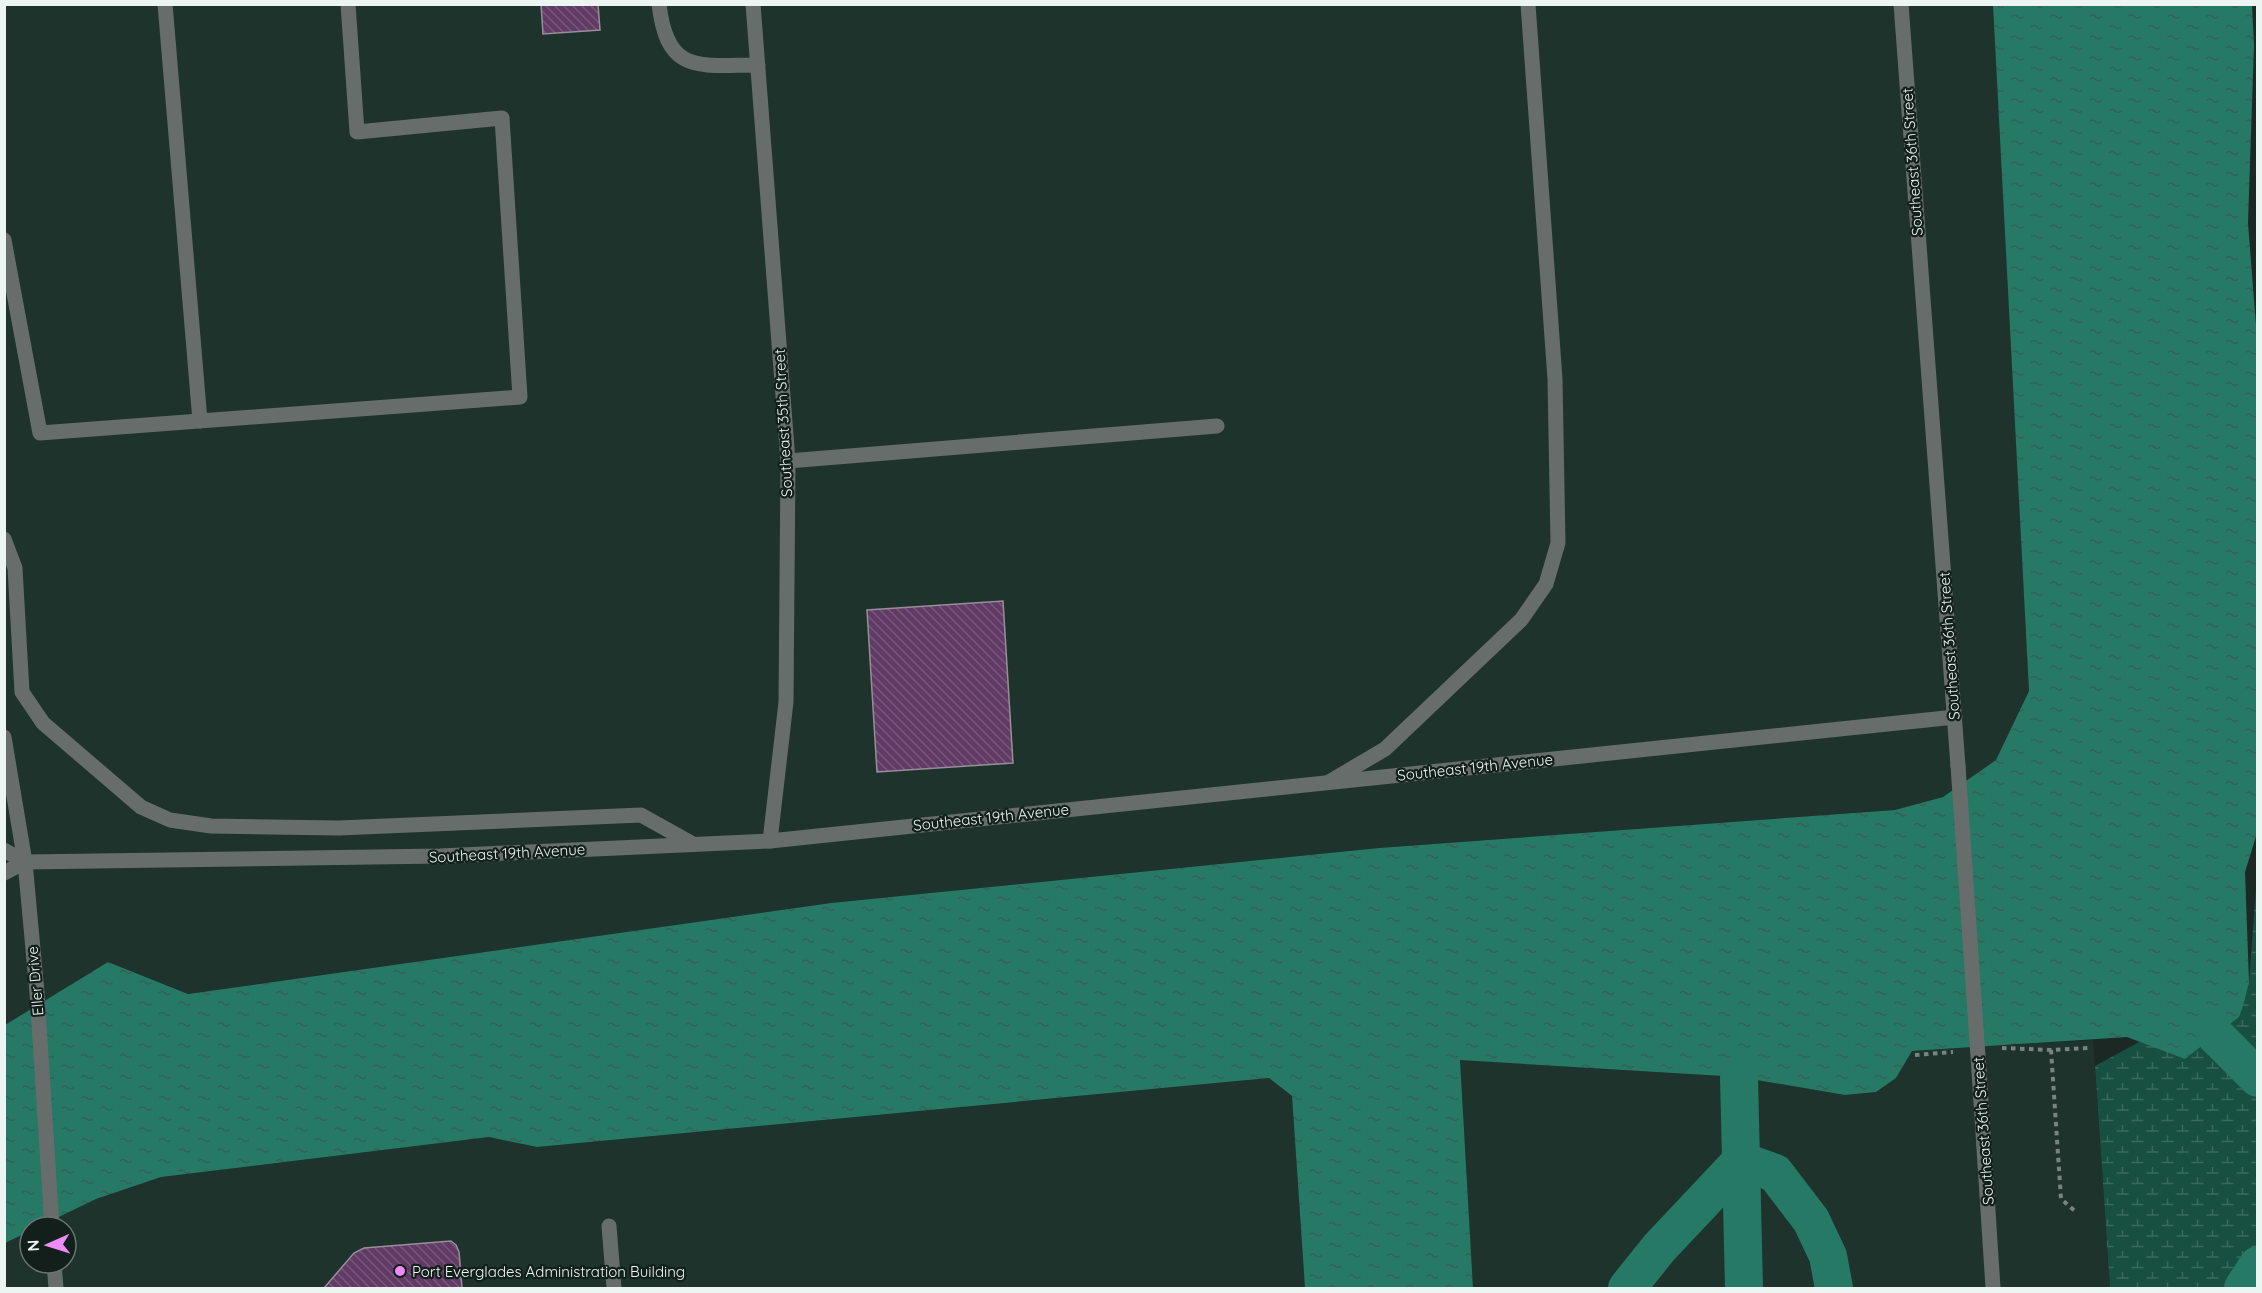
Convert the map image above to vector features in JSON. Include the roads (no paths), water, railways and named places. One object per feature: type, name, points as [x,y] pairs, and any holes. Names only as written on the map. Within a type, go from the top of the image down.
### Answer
[{"type":"street","points":[[165,4],[200,421]]},
{"type":"street","points":[[4,240],[40,434],[520,397],[502,118],[357,132],[348,4]]},
{"type":"street","points":[[658,4],[664,40],[680,58],[700,65],[758,64]]},
{"type":"street","name":"Southeast 35th Street","points":[[753,4],[788,461],[786,702],[770,841]]},
{"type":"street","points":[[1329,782],[1385,749],[1521,620],[1546,584],[1557,543],[1555,379],[1528,4]]},
{"type":"street","name":"Southeast 36th Street","points":[[1900,4],[1955,717],[1993,1288]]},
{"type":"street","points":[[788,461],[1217,426]]},
{"type":"street","points":[[4,539],[15,568],[22,692],[43,723],[141,807],[170,820],[223,826],[339,828],[641,815],[693,844]]},
{"type":"street","name":"Southeast 19th Avenue","points":[[4,873],[25,862],[440,856],[770,841],[1955,717]]},
{"type":"street","name":"Eller Drive","points":[[4,737],[25,862],[37,993],[51,1215]]},
{"type":"street","points":[[4,850],[25,862]]},
{"type":"street","points":[[609,1226],[614,1288]]},
{"type":"water","points":[[1993,5],[2252,5],[2254,45],[2248,223],[2258,351],[2258,830],[2245,872],[2249,982],[2239,1017],[2185,1059],[2127,1037],[1912,1051],[1896,1078],[1876,1092],[1845,1095],[1739,1077],[1460,1060],[1473,1288],[1305,1288],[1292,1096],[1269,1078],[537,1147],[489,1137],[161,1177],[96,1199],[63,1215],[18,1215],[18,1237],[5,1243],[5,1025],[108,962],[188,994],[831,903],[1379,848],[1895,810],[1943,797],[1996,760],[2029,691]]},
{"type":"waterway","points":[[2215,1035],[2258,1078]]},
{"type":"waterway","points":[[1739,1077],[1744,1288]]},
{"type":"waterway","points":[[1627,1288],[1659,1248],[1741,1161],[1775,1173],[1811,1220],[1828,1256],[1834,1288]]},
{"type":"waterway","points":[[2243,1288],[2258,1265]]},
{"type":"place","name":"Port Everglades Administration Building","points":[[400,1271]]}]
